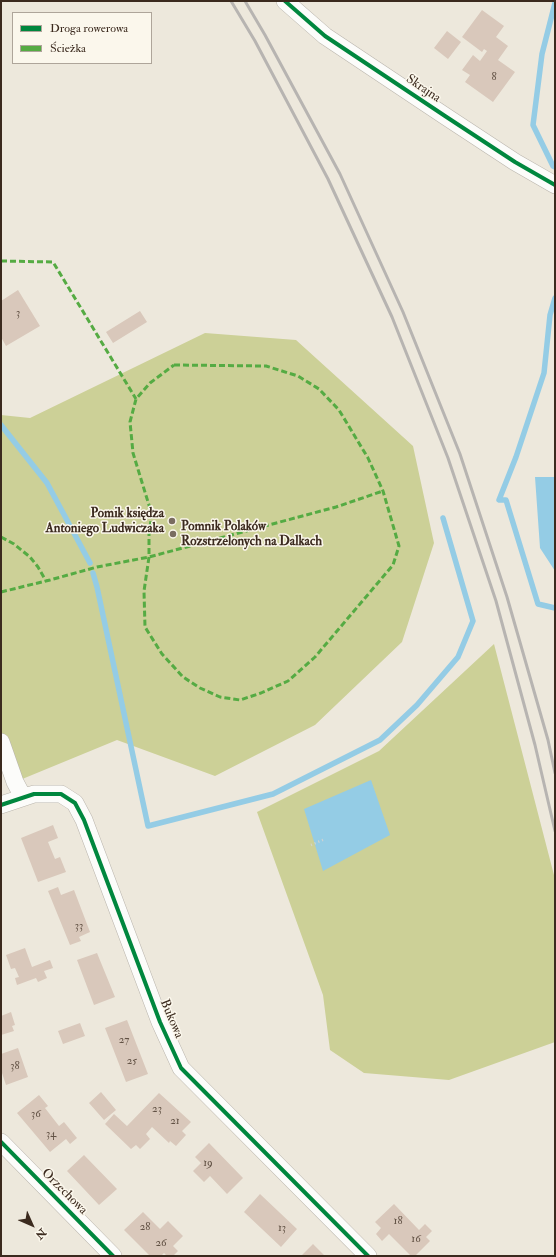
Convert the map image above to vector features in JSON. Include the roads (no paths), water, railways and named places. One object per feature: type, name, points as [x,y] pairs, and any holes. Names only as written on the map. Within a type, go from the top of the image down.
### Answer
[{"type":"street","name":"Skrajna","points":[[285,1],[325,36],[445,116],[555,186]]},
{"type":"street","points":[[1,742],[15,782],[23,797]]},
{"type":"street","name":"Bukowa","points":[[1,806],[34,794],[61,794],[75,803],[84,820],[160,1022],[181,1068],[368,1256]]},
{"type":"street","name":"Orzechowa","points":[[1,1142],[113,1256]]},
{"type":"water","points":[[535,477],[555,477],[555,571],[540,548]]},
{"type":"water","points":[[371,780],[390,835],[323,871],[304,809]]},
{"type":"waterway","points":[[555,3],[542,54],[533,125],[553,166],[555,167]]},
{"type":"waterway","points":[[555,298],[550,315],[544,373],[516,457],[499,500],[506,500],[538,604],[555,608]]},
{"type":"waterway","points":[[1,425],[47,483],[90,563]]},
{"type":"waterway","points":[[93,573],[148,826],[273,794],[380,740],[417,705],[458,657],[473,621],[443,518]]},
{"type":"railway","points":[[231,1],[255,41],[328,179],[392,317],[448,458],[496,601],[535,745],[555,831]]},
{"type":"railway","points":[[245,1],[340,174],[403,312],[460,454],[507,597],[548,740],[555,773]]},
{"type":"place","name":"Pomik księdza Antoniego Ludwiczaka","points":[[172,521]]},
{"type":"place","name":"Pomnik Polaków Rozstrzelonych na Dalkach","points":[[173,534]]}]
